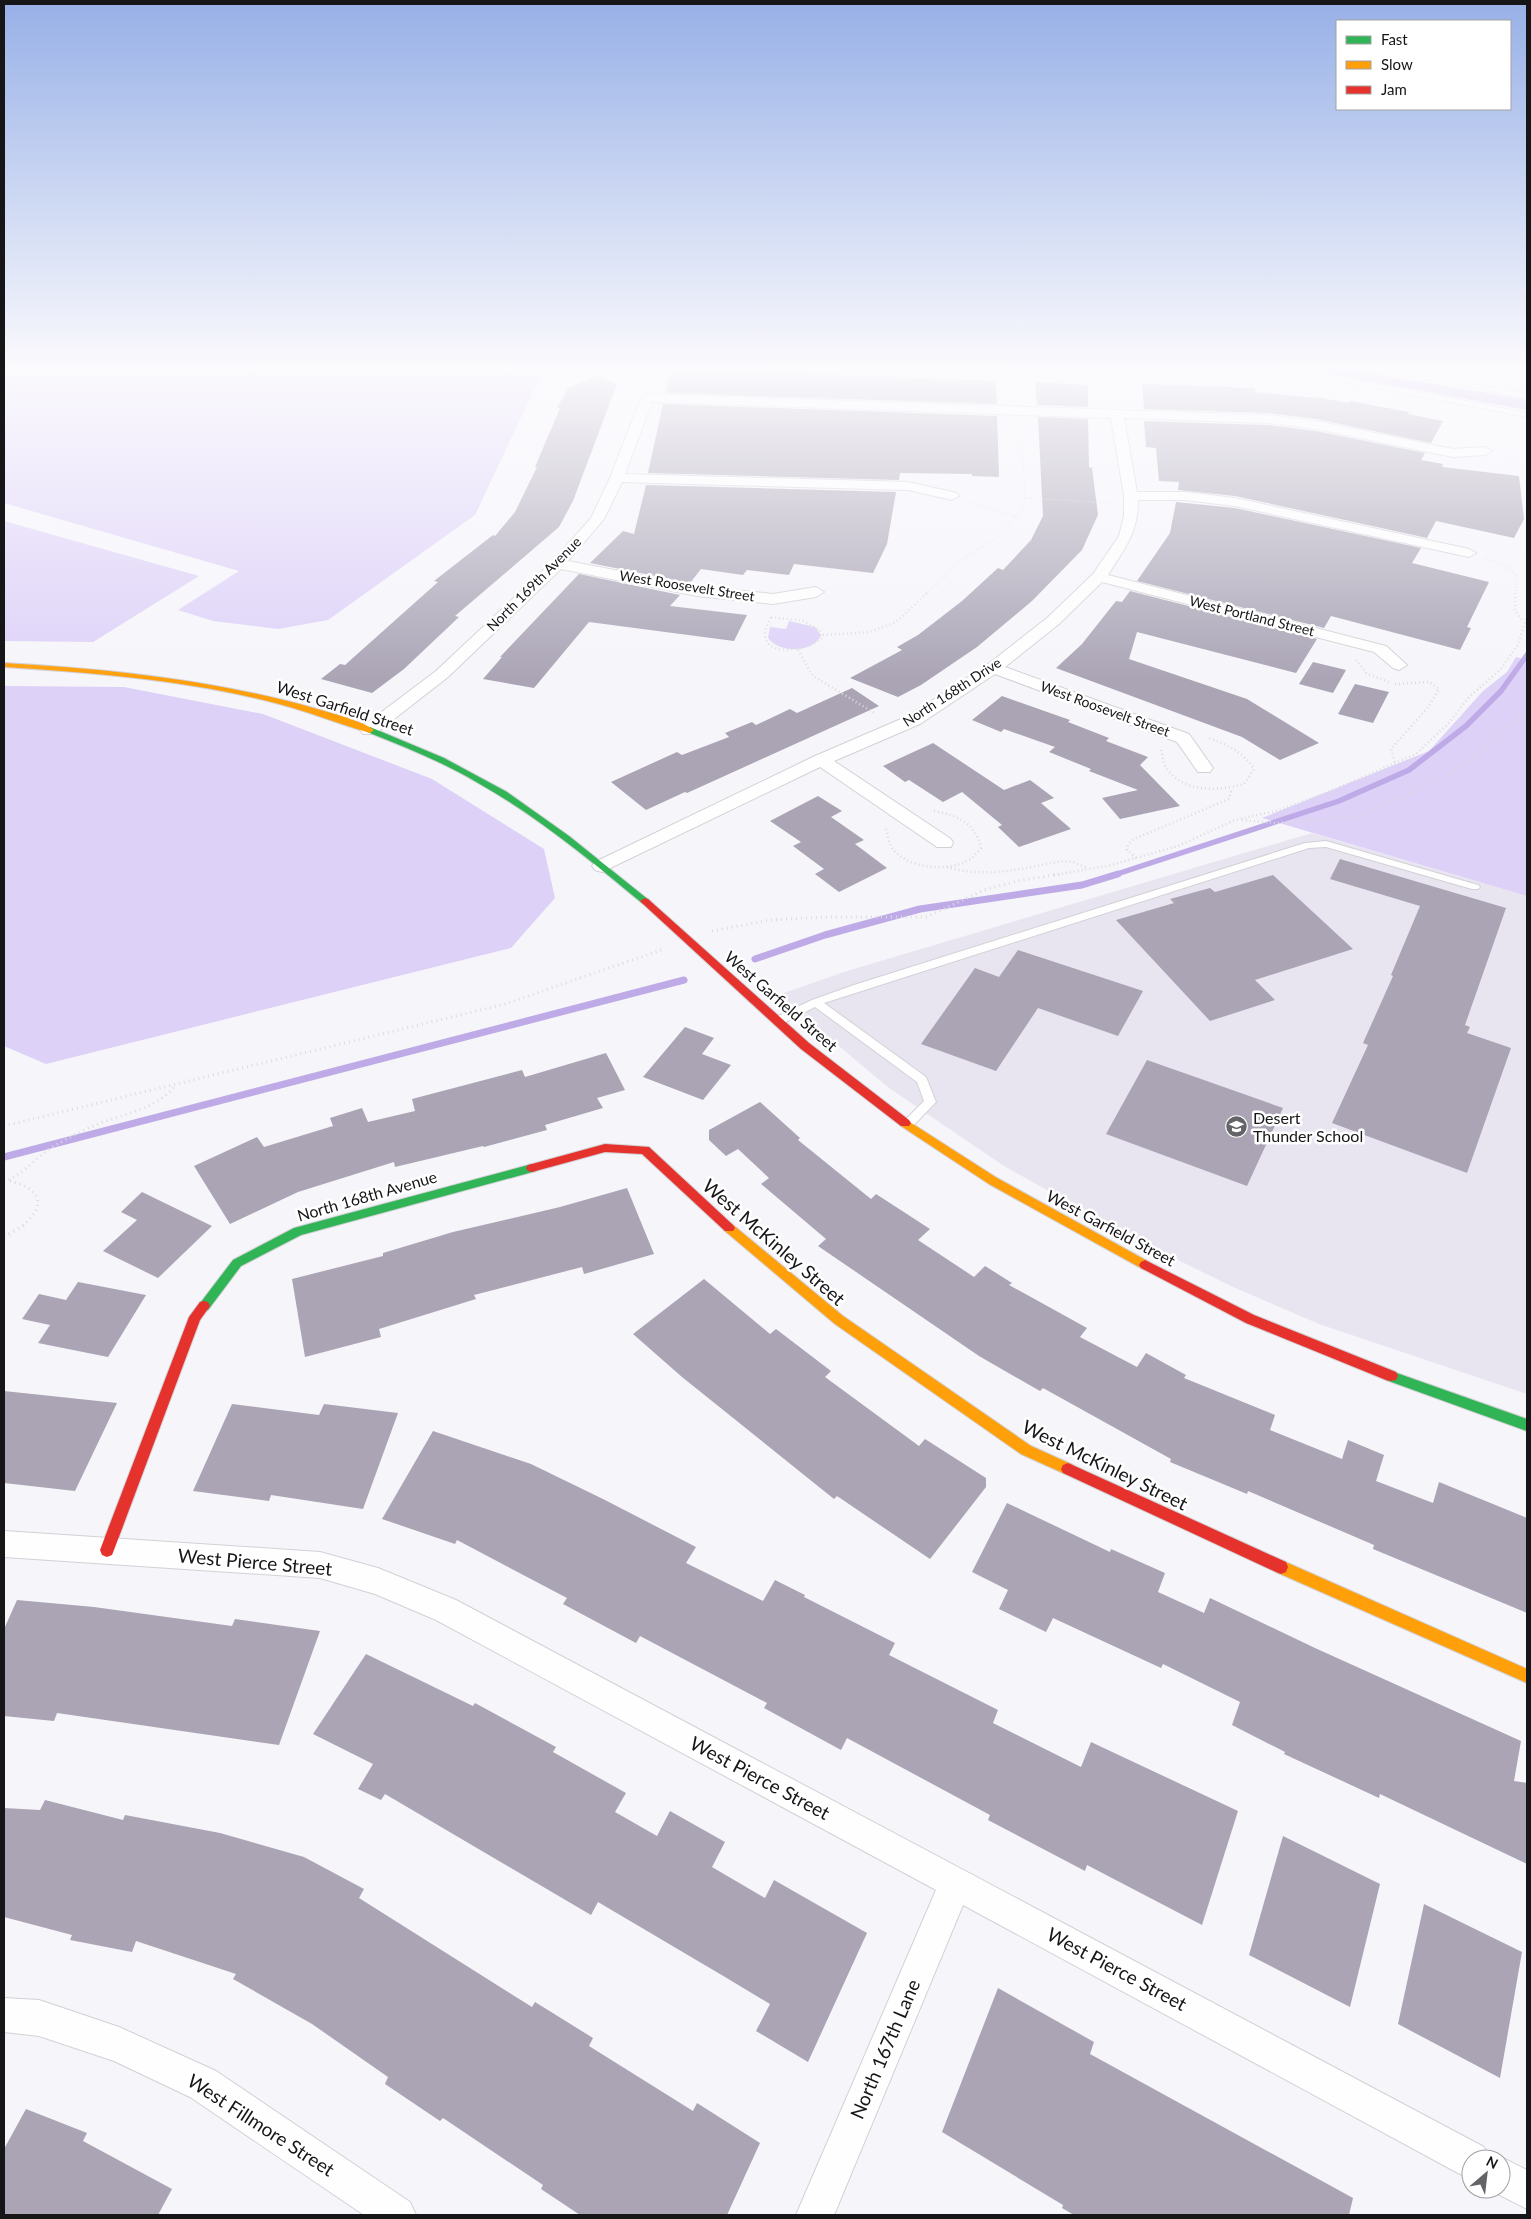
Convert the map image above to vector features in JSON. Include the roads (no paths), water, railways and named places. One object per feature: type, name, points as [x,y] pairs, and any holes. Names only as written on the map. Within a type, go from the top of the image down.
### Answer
[{"type":"street","name":"North 169th Avenue","points":[[369,730],[442,674],[558,564],[597,519],[618,475]]},
{"type":"street","name":"North 168th Drive","points":[[602,866],[821,760],[914,720],[992,668],[1053,621],[1099,577],[1126,536],[1131,516],[1127,475]]},
{"type":"street","points":[[617,478],[908,486],[952,496]]},
{"type":"street","points":[[1131,500],[1185,496],[1236,502],[1469,553]]},
{"type":"street","name":"West Roosevelt Street","points":[[558,564],[696,591],[773,599],[816,592]]},
{"type":"street","name":"West Portland Street","points":[[1099,577],[1380,649],[1399,665]]},
{"type":"street","name":"West Garfield Street","points":[[4,665],[81,668],[186,682],[280,703],[369,730],[421,751],[476,778],[540,818],[602,866],[711,960],[805,1046],[941,1149],[1008,1191],[1161,1274],[1271,1328],[1416,1387],[1527,1424]]},
{"type":"street","name":"West Roosevelt Street","points":[[992,668],[1183,738],[1204,768]]},
{"type":"street","points":[[821,760],[944,843]]},
{"type":"street","name":"North 168th Avenue","points":[[107,1550],[195,1317],[237,1263],[298,1231],[605,1148],[645,1150]]},
{"type":"street","name":"West McKinley Street","points":[[645,1150],[710,1212],[839,1320],[1026,1450],[1376,1611],[1527,1676]]},
{"type":"street","name":"West Pierce Street","points":[[4,1544],[320,1565],[378,1581],[455,1614],[1461,2155]]},
{"type":"street","name":"North 167th Lane","points":[[815,2215],[956,1882]]},
{"type":"street","name":"West Fillmore Street","points":[[4,2015],[39,2018],[119,2045],[203,2084],[397,2215]]},
{"type":"street","points":[[1511,2181],[1527,2190]]},
{"type":"lane","points":[[778,1021],[816,1002],[1308,845],[1326,844],[1475,887]]},
{"type":"lane","points":[[816,1002],[922,1080],[930,1102],[908,1124]]},
{"type":"waterway","points":[[1114,875],[1339,801],[1409,770],[1466,726],[1501,691],[1527,655]]},
{"type":"waterway","points":[[755,959],[825,935],[920,909],[1082,885],[1118,874]]},
{"type":"waterway","points":[[4,1157],[684,980]]},
{"type":"place","name":"Desert Thunder School","points":[[1237,1127]]}]
